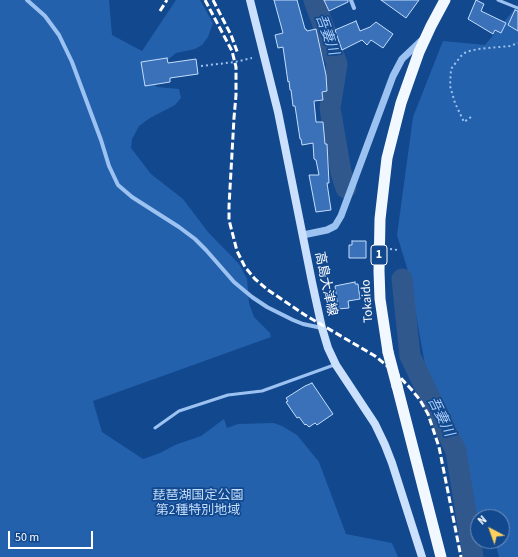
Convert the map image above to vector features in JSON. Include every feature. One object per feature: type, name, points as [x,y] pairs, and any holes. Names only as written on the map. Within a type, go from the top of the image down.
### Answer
[{"type":"highway","name":"Tokaido","points":[[441,557],[388,352],[381,306],[379,271],[382,191],[389,151],[401,102],[419,52],[426,35],[445,0]]},
{"type":"main road","name":"高島大津線","points":[[250,0],[278,112],[322,328],[328,348],[336,364],[367,411],[385,445],[392,462],[422,557]]},
{"type":"street","points":[[27,0],[45,16],[59,35],[72,62],[109,166],[118,185],[132,197],[195,239],[234,282],[252,297],[267,307],[293,320],[322,328]]},
{"type":"street","points":[[351,0],[354,8]]},
{"type":"street","points":[[303,235],[327,230],[335,226],[342,216],[393,76],[402,60],[426,35]]},
{"type":"lane","points":[[498,0],[518,8]]},
{"type":"lane","points":[[155,428],[179,411],[228,395],[262,391],[336,364]]},
{"type":"path","points":[[471,117],[464,122],[455,103],[450,86],[450,69],[466,52],[478,49],[510,46],[518,43]]},
{"type":"path","points":[[201,66],[252,58]]},
{"type":"path","points":[[388,249],[398,250]]},
{"type":"green space","name":"琵琶湖国定公園 第2種特別地域","points":[[0,0],[109,0],[112,35],[142,51],[176,0],[200,0],[213,23],[208,37],[202,45],[195,49],[176,53],[151,74],[154,84],[157,87],[179,89],[181,98],[175,105],[150,118],[139,126],[132,139],[131,148],[151,174],[183,199],[208,232],[239,264],[247,279],[249,303],[254,317],[270,333],[271,337],[93,401],[102,432],[143,459],[160,453],[175,445],[201,436],[224,419],[227,428],[238,424],[274,423],[282,426],[297,435],[319,462],[346,534],[392,543],[398,557],[0,557]]},
{"type":"green space","points":[[518,5],[518,557],[499,557],[497,549],[510,549],[510,509],[475,509],[465,452],[426,370],[408,271],[397,235],[413,117],[443,41],[485,45]]},
{"type":"building","points":[[274,0],[297,0],[305,29],[307,31],[316,29],[326,75],[327,91],[322,92],[323,100],[314,101],[316,122],[323,122],[325,144],[327,144],[329,183],[327,183],[331,210],[316,212],[309,175],[319,175],[316,160],[314,159],[313,143],[302,145],[300,139],[295,106],[293,106],[289,81],[288,82],[283,47],[278,48],[275,35],[283,33]]},
{"type":"building","points":[[324,0],[348,0],[348,2],[329,11]]},
{"type":"building","points":[[381,0],[419,0],[406,18]]},
{"type":"building","points":[[476,0],[484,4],[481,11],[506,23],[501,33],[495,30],[493,34],[468,19]]},
{"type":"building","points":[[515,10],[518,11],[518,31],[508,25]]},
{"type":"building","points":[[356,21],[360,31],[370,27],[376,22],[393,34],[383,48],[371,40],[367,45],[362,40],[342,50],[335,30]]},
{"type":"building","points":[[167,58],[168,63],[196,59],[198,74],[170,78],[170,82],[145,86],[141,62]]},
{"type":"building","points":[[352,241],[366,241],[366,258],[349,258],[349,245],[352,245]]},
{"type":"building","points":[[355,282],[355,284],[358,284],[360,299],[348,301],[349,308],[338,309],[335,286]]},
{"type":"building","points":[[312,383],[333,414],[317,425],[315,423],[309,427],[306,424],[305,425],[299,417],[297,418],[286,402],[288,401],[286,398]]},
{"type":"waterway","name":"吾妻川","points":[[314,0],[337,64],[330,108],[341,172],[346,188]]},
{"type":"waterway","name":"吾妻川","points":[[402,279],[410,356],[456,451],[473,557]]},
{"type":"railway","points":[[160,11],[167,0]]},
{"type":"railway","points":[[205,0],[232,51],[236,67],[236,95],[229,220],[237,251],[245,267],[255,279],[268,290],[305,315],[375,356],[397,374],[420,400],[428,414],[439,447],[461,557]]},
{"type":"railway","points":[[213,0],[231,35],[238,54]]}]
